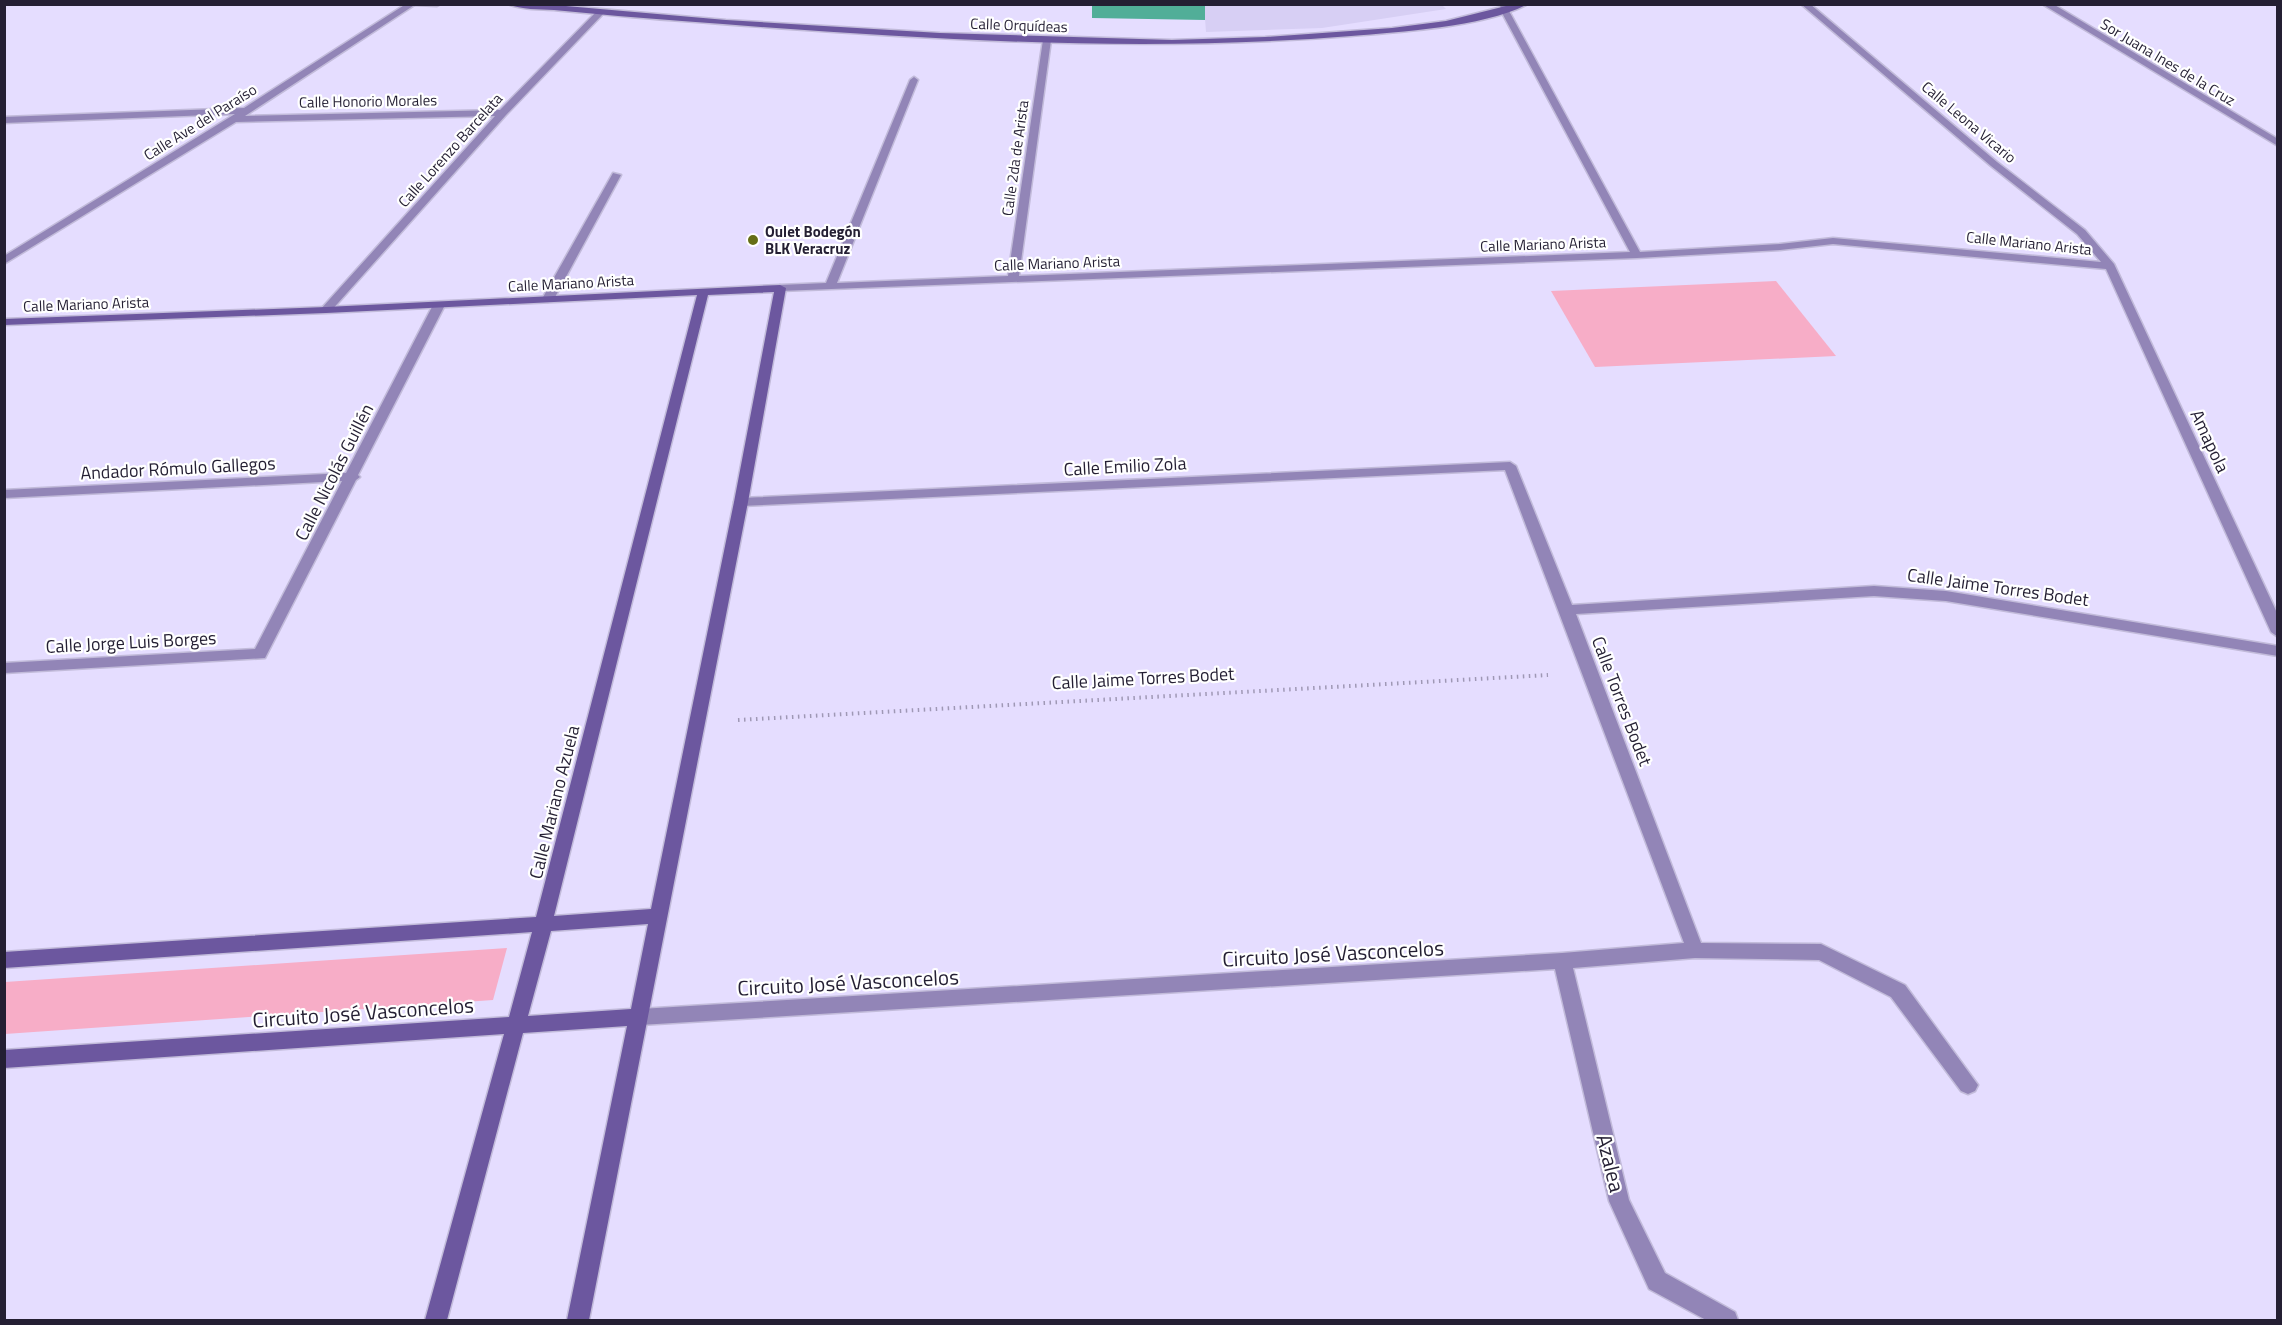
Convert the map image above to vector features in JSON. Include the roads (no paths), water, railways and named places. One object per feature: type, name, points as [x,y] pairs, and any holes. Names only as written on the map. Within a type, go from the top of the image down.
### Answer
[{"type":"street","points":[[396,4],[437,4]]},
{"type":"street","name":"Calle Orquídeas","points":[[512,4],[830,30],[1047,40],[1193,43],[1273,40],[1410,27],[1524,4]]},
{"type":"street","name":"Calle Leona Vicario","points":[[1805,4],[1994,164],[2080,232],[2110,266]]},
{"type":"street","name":"Sor Juana Ines de la Cruz","points":[[2046,4],[2277,143]]},
{"type":"street","name":"Calle Ave del Paraíso","points":[[4,261],[234,119],[411,5]]},
{"type":"street","points":[[1504,8],[1637,255]]},
{"type":"street","name":"Calle Lorenzo Barcelata","points":[[326,310],[503,113],[600,13]]},
{"type":"street","name":"Calle 2da de Arista","points":[[1012,279],[1047,40]]},
{"type":"street","points":[[830,286],[914,80]]},
{"type":"street","points":[[4,120],[246,111]]},
{"type":"street","name":"Calle Honorio Morales","points":[[234,119],[503,113]]},
{"type":"street","points":[[548,299],[616,175]]},
{"type":"street","name":"Calle Mariano Arista","points":[[4,322],[326,310],[780,288],[1637,255],[1780,247],[1833,241],[2110,266]]},
{"type":"street","name":"Amapola","points":[[2110,266],[2277,632]]},
{"type":"street","points":[[578,1320],[698,722],[780,288]]},
{"type":"street","name":"Calle Mariano Azuela","points":[[436,1320],[544,922],[703,292]]},
{"type":"street","name":"Calle Nicolás Guillén","points":[[260,654],[353,477],[439,305]]},
{"type":"street","name":"Calle Emilio Zola","points":[[741,502],[1510,466]]},
{"type":"street","name":"Calle Torres Bodet","points":[[1510,466],[1568,610],[1695,950]]},
{"type":"street","name":"Andador Rómulo Gallegos","points":[[4,494],[353,477]]},
{"type":"street","name":"Calle Jaime Torres Bodet","points":[[1568,610],[1874,591],[1946,596],[2277,651]]},
{"type":"street","name":"Calle Jorge Luis Borges","points":[[4,668],[260,654]]},
{"type":"street","points":[[4,960],[659,916]]},
{"type":"street","name":"Circuito José Vasconcelos","points":[[4,1059],[517,1024],[1562,961],[1695,950],[1821,952],[1898,992],[1968,1085]]},
{"type":"street","name":"Azalea","points":[[1562,961],[1619,1201],[1657,1281],[1727,1320]]},
{"type":"place","name":"Oulet Bodegón BLK Veracruz","points":[[753,240]]}]
